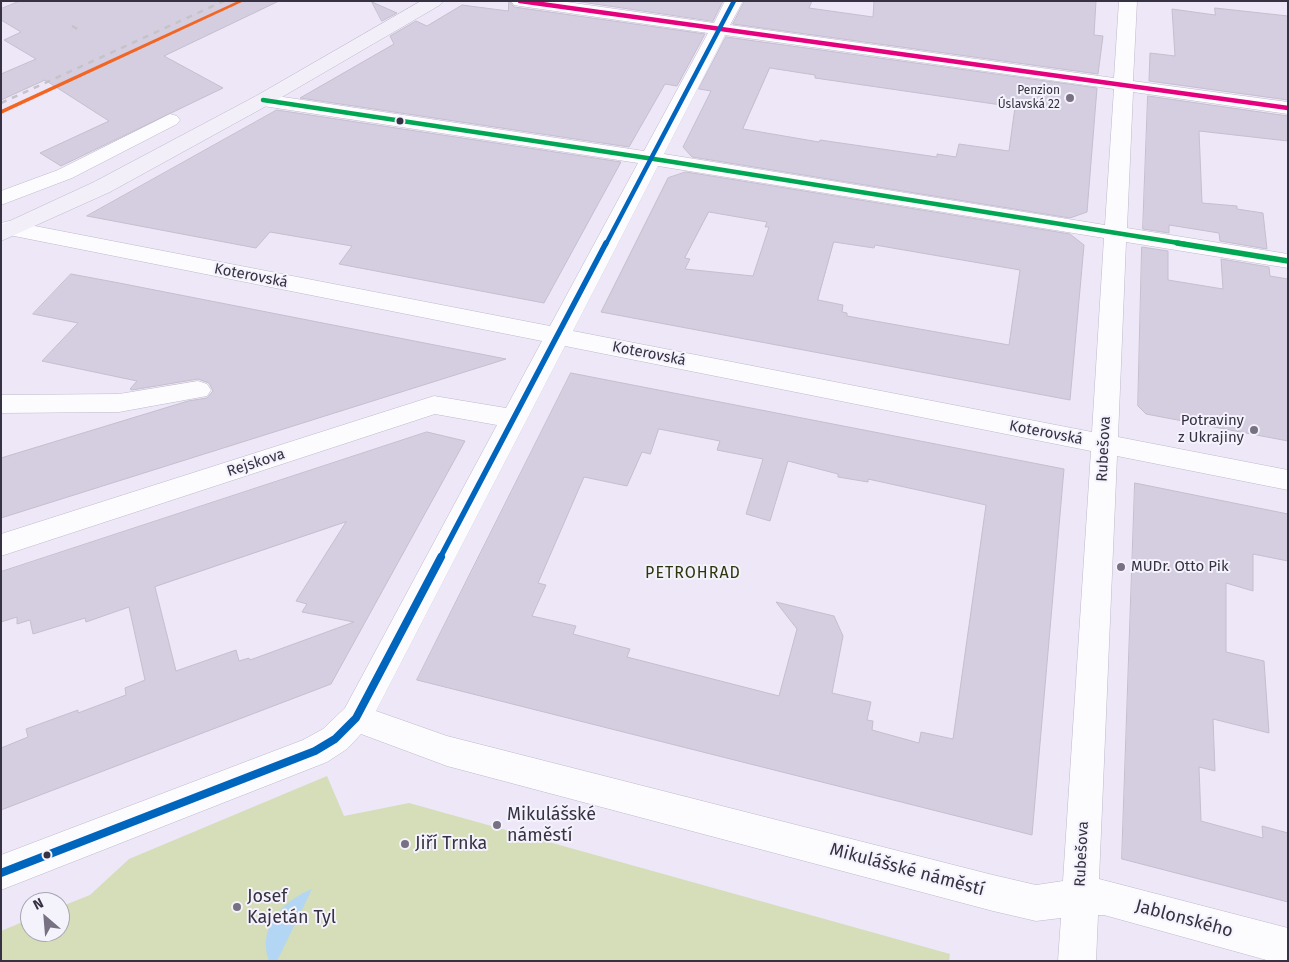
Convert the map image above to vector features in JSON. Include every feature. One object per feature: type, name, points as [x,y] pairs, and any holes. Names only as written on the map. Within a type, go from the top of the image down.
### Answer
[{"type":"main road","points":[[4,231],[102,186],[263,100],[434,1]]},
{"type":"street","points":[[520,1],[1288,108]]},
{"type":"street","points":[[1,873],[315,751],[335,739],[356,718],[734,1]]},
{"type":"street","name":"Rubešova","points":[[1080,897],[1128,1]]},
{"type":"street","points":[[263,100],[651,159],[1288,261]]},
{"type":"street","points":[[1,199],[65,174],[170,120]]},
{"type":"street","name":"Koterovská","points":[[4,231],[557,336],[1288,480]]},
{"type":"street","points":[[1,404],[118,404],[198,390]]},
{"type":"street","name":"Rejskova","points":[[1,545],[434,406],[514,418]]},
{"type":"street","name":"Mikulášské náměstí","points":[[356,718],[447,751],[993,893],[1036,903],[1080,897]]},
{"type":"street","points":[[1077,961],[1080,897]]},
{"type":"street","name":"Jablonského","points":[[1080,897],[1104,897],[1288,947]]},
{"type":"green space","name":"Mikulášské náměstí","points":[[327,776],[344,816],[409,803],[950,954],[949,961],[1,961],[1,931],[20,923],[20,942],[70,942],[70,903],[90,895],[129,859]]},
{"type":"water","points":[[312,889],[277,961],[269,961],[266,937],[275,917],[292,900]]},
{"type":"building","points":[[20,1],[279,1],[164,56],[223,88],[61,166],[40,153],[109,121],[45,80],[1,100],[1,74],[36,59],[4,40],[21,32],[1,20],[1,9]]},
{"type":"building","points":[[509,1],[514,7],[705,34],[677,86],[665,84],[629,147],[300,98],[394,44],[390,36],[416,21],[427,26],[462,5],[508,11]]},
{"type":"building","points":[[575,1],[723,1],[713,21]]},
{"type":"building","points":[[745,1],[812,1],[809,8],[873,17],[874,1],[1096,1],[1094,35],[1103,36],[1098,74],[733,24]]},
{"type":"building","points":[[372,2],[397,13],[382,21]]},
{"type":"building","points":[[1215,8],[1288,16],[1288,100],[1149,81],[1150,53],[1175,56],[1172,9],[1215,15]]},
{"type":"building","points":[[726,37],[1097,88],[1087,212],[1070,218],[692,157],[683,147],[711,91],[699,89]],"holes":[[[770,68],[815,75],[815,78],[1015,107],[1009,151],[959,144],[956,157],[937,154],[937,157],[820,140],[819,142],[743,129]]]},
{"type":"building","points":[[1148,96],[1288,116],[1288,141],[1199,131],[1202,203],[1237,206],[1237,209],[1263,213],[1267,249],[1220,241],[1219,233],[1169,225],[1169,233],[1143,229]]},
{"type":"building","points":[[277,110],[621,162],[544,303],[339,264],[352,246],[270,232],[256,248],[87,216]]},
{"type":"building","points":[[686,172],[1070,234],[1084,245],[1070,400],[601,312],[668,178]],"holes":[[[709,212],[767,222],[765,227],[769,227],[753,276],[685,269],[690,259],[685,258]],[[834,242],[874,248],[875,245],[1020,270],[1009,345],[847,316],[847,313],[842,312],[843,305],[818,300]]]},
{"type":"building","points":[[1142,247],[1168,251],[1168,280],[1223,289],[1221,259],[1269,267],[1270,276],[1288,279],[1288,441],[1146,414],[1138,406]]},
{"type":"building","points":[[71,274],[506,359],[1,518],[1,458],[188,401],[207,398],[213,391],[209,383],[198,379],[132,390],[130,389],[137,381],[42,361],[78,323],[33,314]]},
{"type":"building","points":[[571,373],[1064,469],[1032,835],[417,680]],"holes":[[[659,429],[720,441],[717,450],[763,459],[746,514],[770,521],[788,461],[838,474],[838,477],[868,482],[868,479],[986,505],[953,739],[921,732],[919,743],[872,730],[873,721],[867,720],[871,702],[832,693],[843,636],[834,616],[776,602],[797,629],[779,696],[627,657],[630,649],[573,634],[576,626],[532,616],[546,585],[538,583],[584,477],[627,486],[642,452],[650,454]]]},
{"type":"building","points":[[427,432],[465,441],[331,684],[1,810],[1,748],[28,737],[26,729],[78,710],[78,713],[126,695],[125,688],[145,680],[129,607],[86,622],[85,618],[33,634],[30,620],[17,624],[17,617],[1,622],[1,572]],"holes":[[[346,522],[296,601],[307,604],[302,612],[354,622],[250,660],[249,658],[239,661],[236,650],[176,671],[155,587]]]},
{"type":"building","points":[[1135,483],[1288,514],[1288,561],[1253,554],[1253,591],[1226,583],[1226,652],[1264,661],[1269,733],[1213,719],[1215,771],[1199,767],[1201,821],[1263,838],[1262,826],[1288,833],[1288,902],[1122,859]]},
{"type":"railway","points":[[1,103],[224,1]]},
{"type":"railway","points":[[1,112],[242,1]]},
{"type":"railway","points":[[72,26],[81,31]]},
{"type":"transit line","points":[[1,112],[242,1]]},
{"type":"transit line","points":[[520,1],[1288,108]]},
{"type":"transit line","points":[[1,873],[315,751],[335,739],[356,718],[734,1]]},
{"type":"transit line","points":[[263,100],[667,161],[1288,261]]},
{"type":"place","name":"Penzion Úslavská 22","points":[[1070,98]]},
{"type":"place","name":"Potraviny z Ukrajiny","points":[[1254,430]]},
{"type":"place","name":"MUDr. Otto Pik","points":[[1121,567]]},
{"type":"place","name":"Mikulášské náměstí","points":[[497,825]]},
{"type":"place","name":"Jiří Trnka","points":[[405,844]]},
{"type":"place","name":"Josef Kajetán Tyl","points":[[237,907]]},
{"type":"district","name":"PETROHRAD","points":[[693,574]]}]
